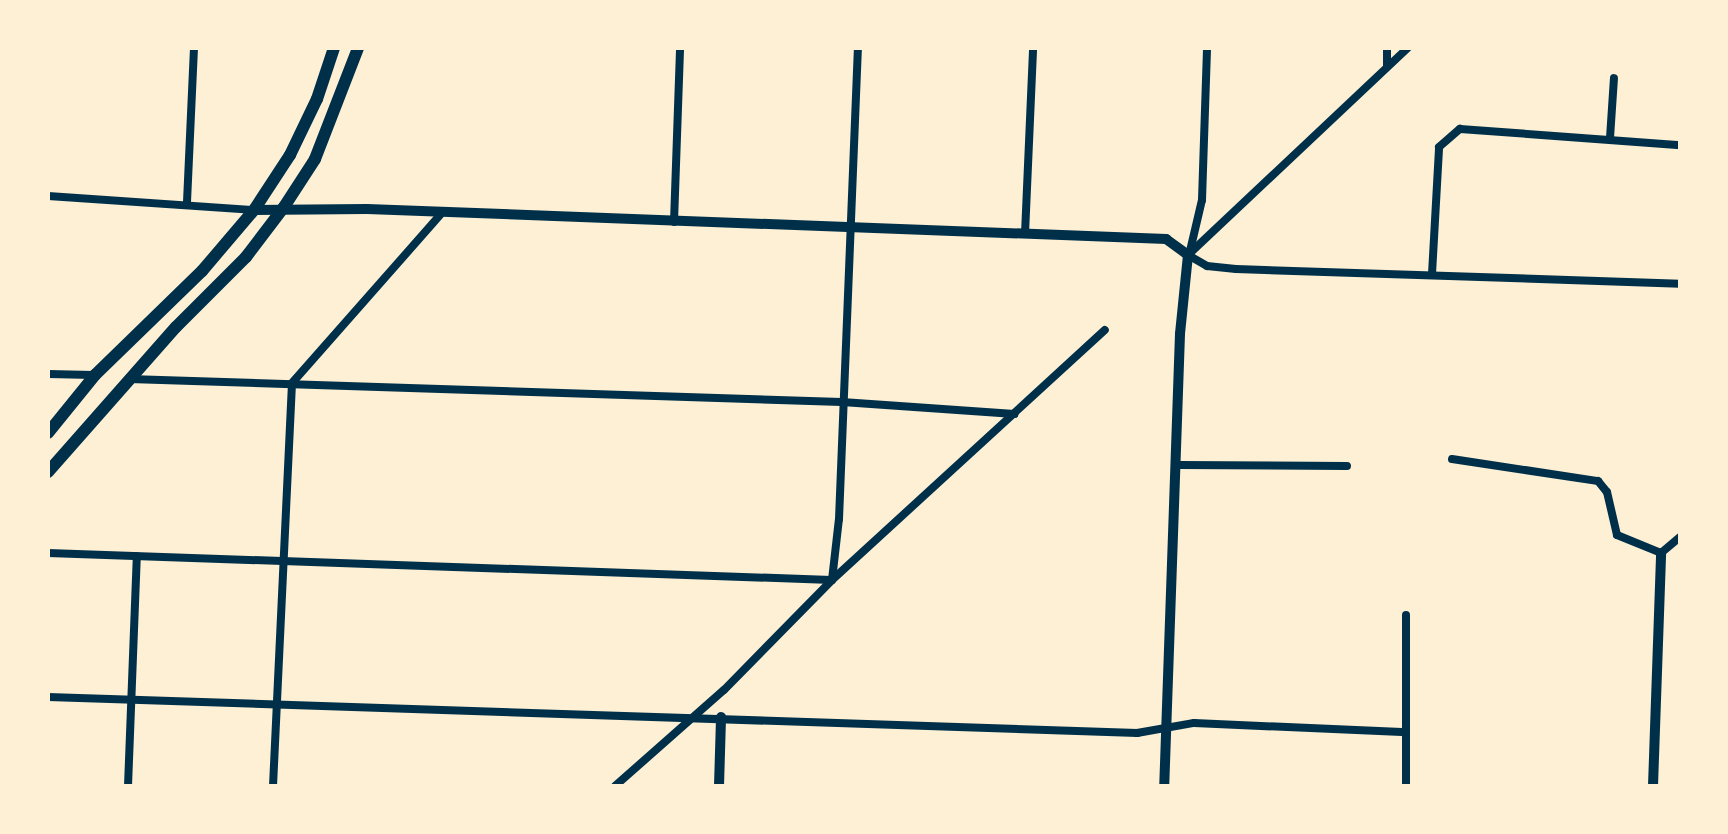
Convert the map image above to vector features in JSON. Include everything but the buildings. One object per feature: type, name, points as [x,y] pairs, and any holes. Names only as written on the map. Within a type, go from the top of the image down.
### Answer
[{"type":"main road","points":[[48,433],[95,376],[202,271],[254,210],[296,141],[334,48]]},
{"type":"main road","points":[[48,472],[128,379],[246,257],[284,207],[315,159],[358,48]]},
{"type":"street","points":[[187,202],[194,48]]},
{"type":"street","points":[[674,222],[680,48]]},
{"type":"street","points":[[832,580],[858,48]]},
{"type":"street","points":[[1025,234],[1034,48]]},
{"type":"street","points":[[1164,786],[1179,465],[1180,334],[1188,255],[1202,200],[1206,48]]},
{"type":"street","points":[[1387,48],[1387,66]]},
{"type":"street","points":[[1188,255],[1408,48]]},
{"type":"street","points":[[1610,138],[1614,78]]},
{"type":"street","points":[[1432,274],[1439,147],[1460,129],[1680,145]]},
{"type":"street","points":[[48,196],[187,202],[254,210],[284,207],[1166,239],[1207,266],[1680,284]]},
{"type":"street","points":[[274,786],[292,382],[442,213]]},
{"type":"street","points":[[615,786],[724,690],[832,580],[1105,330]]},
{"type":"street","points":[[48,374],[95,376]]},
{"type":"street","points":[[128,379],[842,402],[1015,414]]},
{"type":"street","points":[[1452,459],[1598,481],[1607,492],[1617,535],[1661,554]]},
{"type":"street","points":[[1179,465],[1347,466]]},
{"type":"street","points":[[1653,786],[1661,554],[1680,537]]},
{"type":"street","points":[[48,553],[832,580]]},
{"type":"street","points":[[128,786],[137,556]]},
{"type":"street","points":[[1406,615],[1402,732],[1406,786]]},
{"type":"street","points":[[720,786],[724,690]]},
{"type":"street","points":[[48,697],[721,716],[1137,733],[1194,723],[1402,732]]}]
